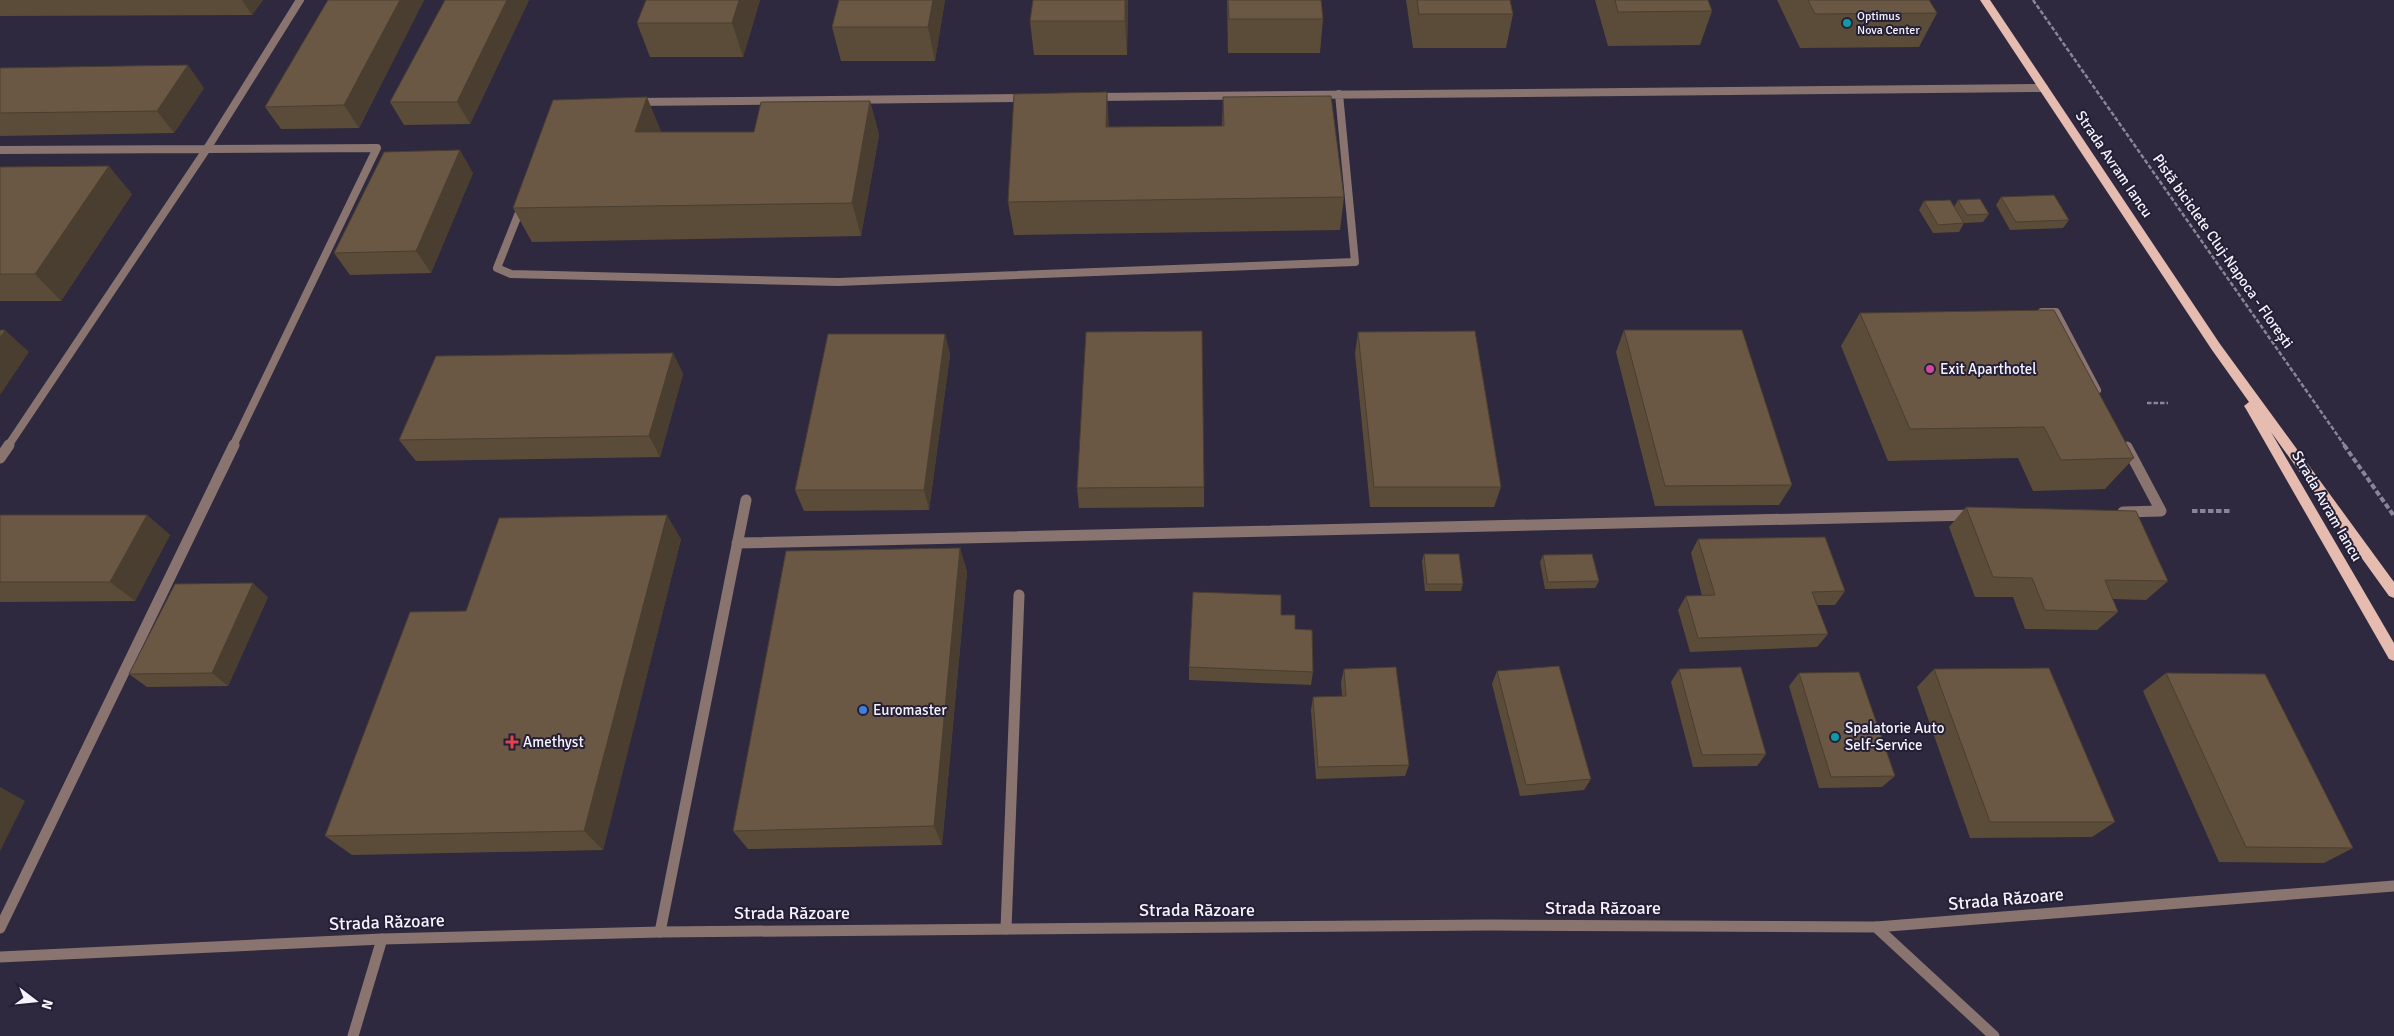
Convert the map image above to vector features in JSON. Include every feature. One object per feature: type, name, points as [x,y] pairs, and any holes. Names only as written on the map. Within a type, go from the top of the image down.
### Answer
[{"type":"main road","name":"Strada Avram Iancu","points":[[1985,0],[2216,347],[2394,592]]},
{"type":"main road","name":"Strada Avram Iancu","points":[[2216,347],[2394,656]]},
{"type":"street","points":[[0,458],[208,147],[300,0]]},
{"type":"street","points":[[1083,97],[2044,88]]},
{"type":"street","points":[[526,198],[497,268],[512,274],[838,282],[1356,262],[1339,94]]},
{"type":"street","points":[[627,102],[1033,98]]},
{"type":"street","points":[[0,150],[208,147],[377,148],[0,928]]},
{"type":"street","points":[[2027,312],[2056,312],[2102,398]]},
{"type":"street","points":[[2111,512],[2161,511],[2120,433]]},
{"type":"street","points":[[660,932],[746,500]]},
{"type":"street","points":[[737,543],[1982,515]]},
{"type":"street","points":[[1006,929],[1019,595]]},
{"type":"street","name":"Strada Răzoare","points":[[0,957],[382,938],[660,932],[1491,925],[1876,927],[2394,886]]},
{"type":"street","points":[[1876,927],[1994,1036]]},
{"type":"street","points":[[353,1036],[382,938]]},
{"type":"path","name":"Pistă biciclete Cluj-Napoca - Florești","points":[[2034,0],[2394,516]]},
{"type":"path","points":[[2147,403],[2168,403]]},
{"type":"path","points":[[2161,511],[2230,511]]},
{"type":"building","points":[[328,0],[400,0],[344,105],[265,107]]},
{"type":"building","points":[[445,0],[507,0],[457,102],[390,102]]},
{"type":"building","points":[[646,0],[739,0],[732,23],[637,23]]},
{"type":"building","points":[[839,0],[933,0],[928,27],[832,27]]},
{"type":"building","points":[[1033,0],[1125,0],[1125,21],[1030,21]]},
{"type":"building","points":[[1228,0],[1321,0],[1323,19],[1229,19]]},
{"type":"building","points":[[1417,0],[1510,0],[1513,14],[1419,14]]},
{"type":"building","points":[[1615,0],[1708,0],[1712,11],[1618,12]]},
{"type":"building","points":[[1808,0],[1929,0],[1937,13],[1815,14]]},
{"type":"building","points":[[188,65],[157,111],[0,113],[0,68]]},
{"type":"building","points":[[1107,92],[1106,127],[1224,126],[1223,97],[1331,96],[1344,197],[1008,202],[1014,94]]},
{"type":"building","points":[[647,97],[635,132],[754,132],[761,102],[870,101],[852,203],[513,208],[553,100]]},
{"type":"building","points":[[460,150],[416,251],[334,253],[384,152]]},
{"type":"building","points":[[109,166],[35,274],[0,274],[0,167]]},
{"type":"building","points":[[2054,195],[2069,220],[2016,222],[2001,197]]},
{"type":"building","points":[[1980,199],[1989,214],[1967,215],[1958,200]]},
{"type":"building","points":[[1950,200],[1964,223],[1938,225],[1924,201]]},
{"type":"building","points":[[2054,310],[2134,458],[2061,460],[2044,427],[1910,429],[1860,313]]},
{"type":"building","points":[[0,330],[5,330],[0,338]]},
{"type":"building","points":[[1624,330],[1742,330],[1792,485],[1665,486]]},
{"type":"building","points":[[1202,331],[1204,487],[1077,488],[1086,332]]},
{"type":"building","points":[[1475,331],[1501,487],[1374,487],[1358,332]]},
{"type":"building","points":[[828,334],[945,334],[924,490],[795,490]]},
{"type":"building","points":[[673,353],[649,436],[399,440],[436,356]]},
{"type":"building","points":[[1966,507],[2136,511],[2168,581],[2105,580],[2118,612],[2045,610],[2032,578],[1993,577]]},
{"type":"building","points":[[0,515],[147,515],[110,582],[0,582]]},
{"type":"building","name":"Amethyst","points":[[667,515],[584,831],[325,836],[410,612],[466,611],[499,518]]},
{"type":"building","points":[[1825,537],[1845,591],[1812,592],[1828,634],[1698,638],[1686,596],[1715,595],[1698,539]]},
{"type":"building","name":"Euromaster","points":[[960,548],[934,826],[733,831],[786,551]]},
{"type":"building","points":[[1424,554],[1459,554],[1463,584],[1427,584]]},
{"type":"building","points":[[1592,554],[1599,581],[1548,582],[1543,555]]},
{"type":"building","points":[[253,583],[212,673],[129,674],[175,584]]},
{"type":"building","points":[[1193,592],[1281,595],[1281,615],[1295,615],[1295,629],[1312,630],[1313,672],[1189,667]]},
{"type":"building","points":[[1559,666],[1591,779],[1526,785],[1497,671]]},
{"type":"building","points":[[1396,667],[1409,765],[1318,767],[1313,697],[1346,696],[1344,669]]},
{"type":"building","points":[[1741,667],[1766,754],[1702,755],[1679,669]]},
{"type":"building","points":[[2049,668],[2115,822],[1990,822],[1934,669]]},
{"type":"building","name":"Spalatorie Auto Self-Service","points":[[1859,672],[1895,776],[1831,777],[1799,673]]},
{"type":"building","points":[[2166,673],[2265,674],[2353,848],[2246,847]]},
{"type":"place","name":"Optimus Nova Center","points":[[1847,23]]},
{"type":"place","name":"Exit Aparthotel","points":[[1930,369]]},
{"type":"place","name":"Euromaster","points":[[863,710]]},
{"type":"place","name":"Spalatorie Auto Self-Service","points":[[1835,737]]},
{"type":"place","name":"Amethyst","points":[[512,742]]}]
